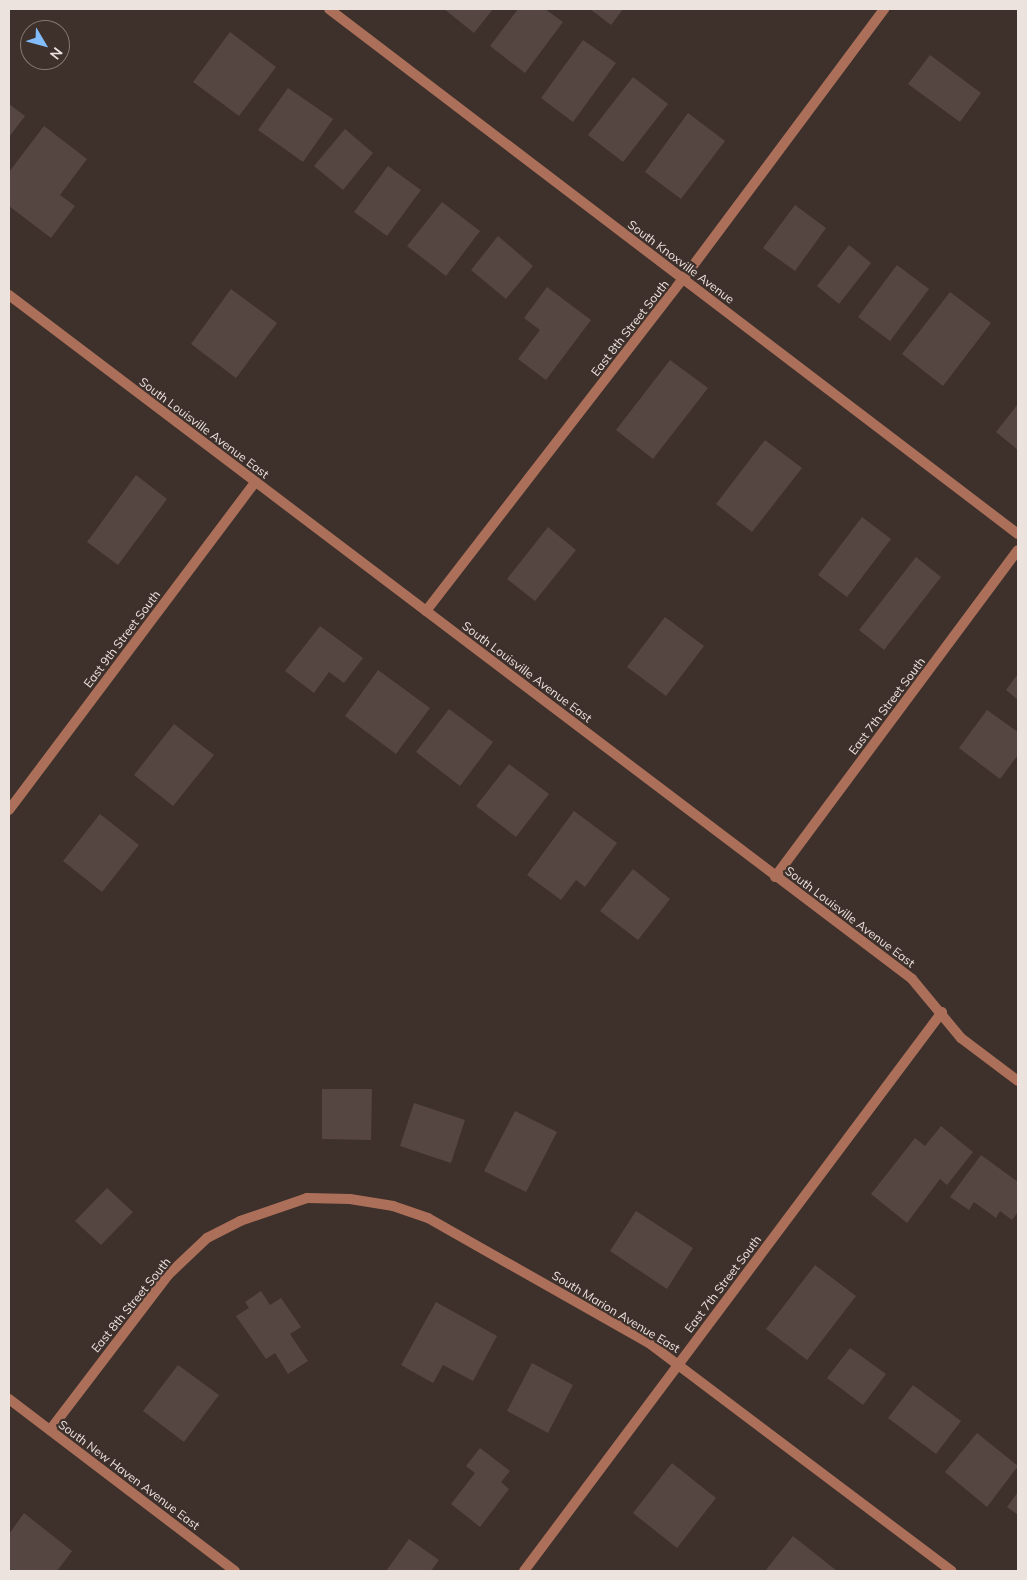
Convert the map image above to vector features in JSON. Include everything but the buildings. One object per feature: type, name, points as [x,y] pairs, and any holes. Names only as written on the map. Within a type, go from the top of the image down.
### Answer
[{"type":"street","name":"South Knoxville Avenue","points":[[329,9],[1018,534]]},
{"type":"street","name":"East 8th Street South","points":[[426,611],[684,279],[884,9]]},
{"type":"street","name":"South Louisville Avenue East","points":[[9,295],[912,979],[942,1012],[961,1038],[1018,1081]]},
{"type":"street","name":"East 9th Street South","points":[[9,810],[255,482]]},
{"type":"street","name":"East 7th Street South","points":[[775,877],[1018,550]]},
{"type":"street","name":"East 7th Street South","points":[[524,1571],[942,1012]]},
{"type":"street","name":"East 8th Street South","points":[[50,1430],[168,1275],[207,1238],[240,1221],[306,1198]]},
{"type":"street","name":"South Marion Avenue East","points":[[306,1198],[393,1206],[428,1218],[679,1363],[952,1571]]},
{"type":"street","name":"South New Haven Avenue East","points":[[9,1399],[235,1571]]}]
